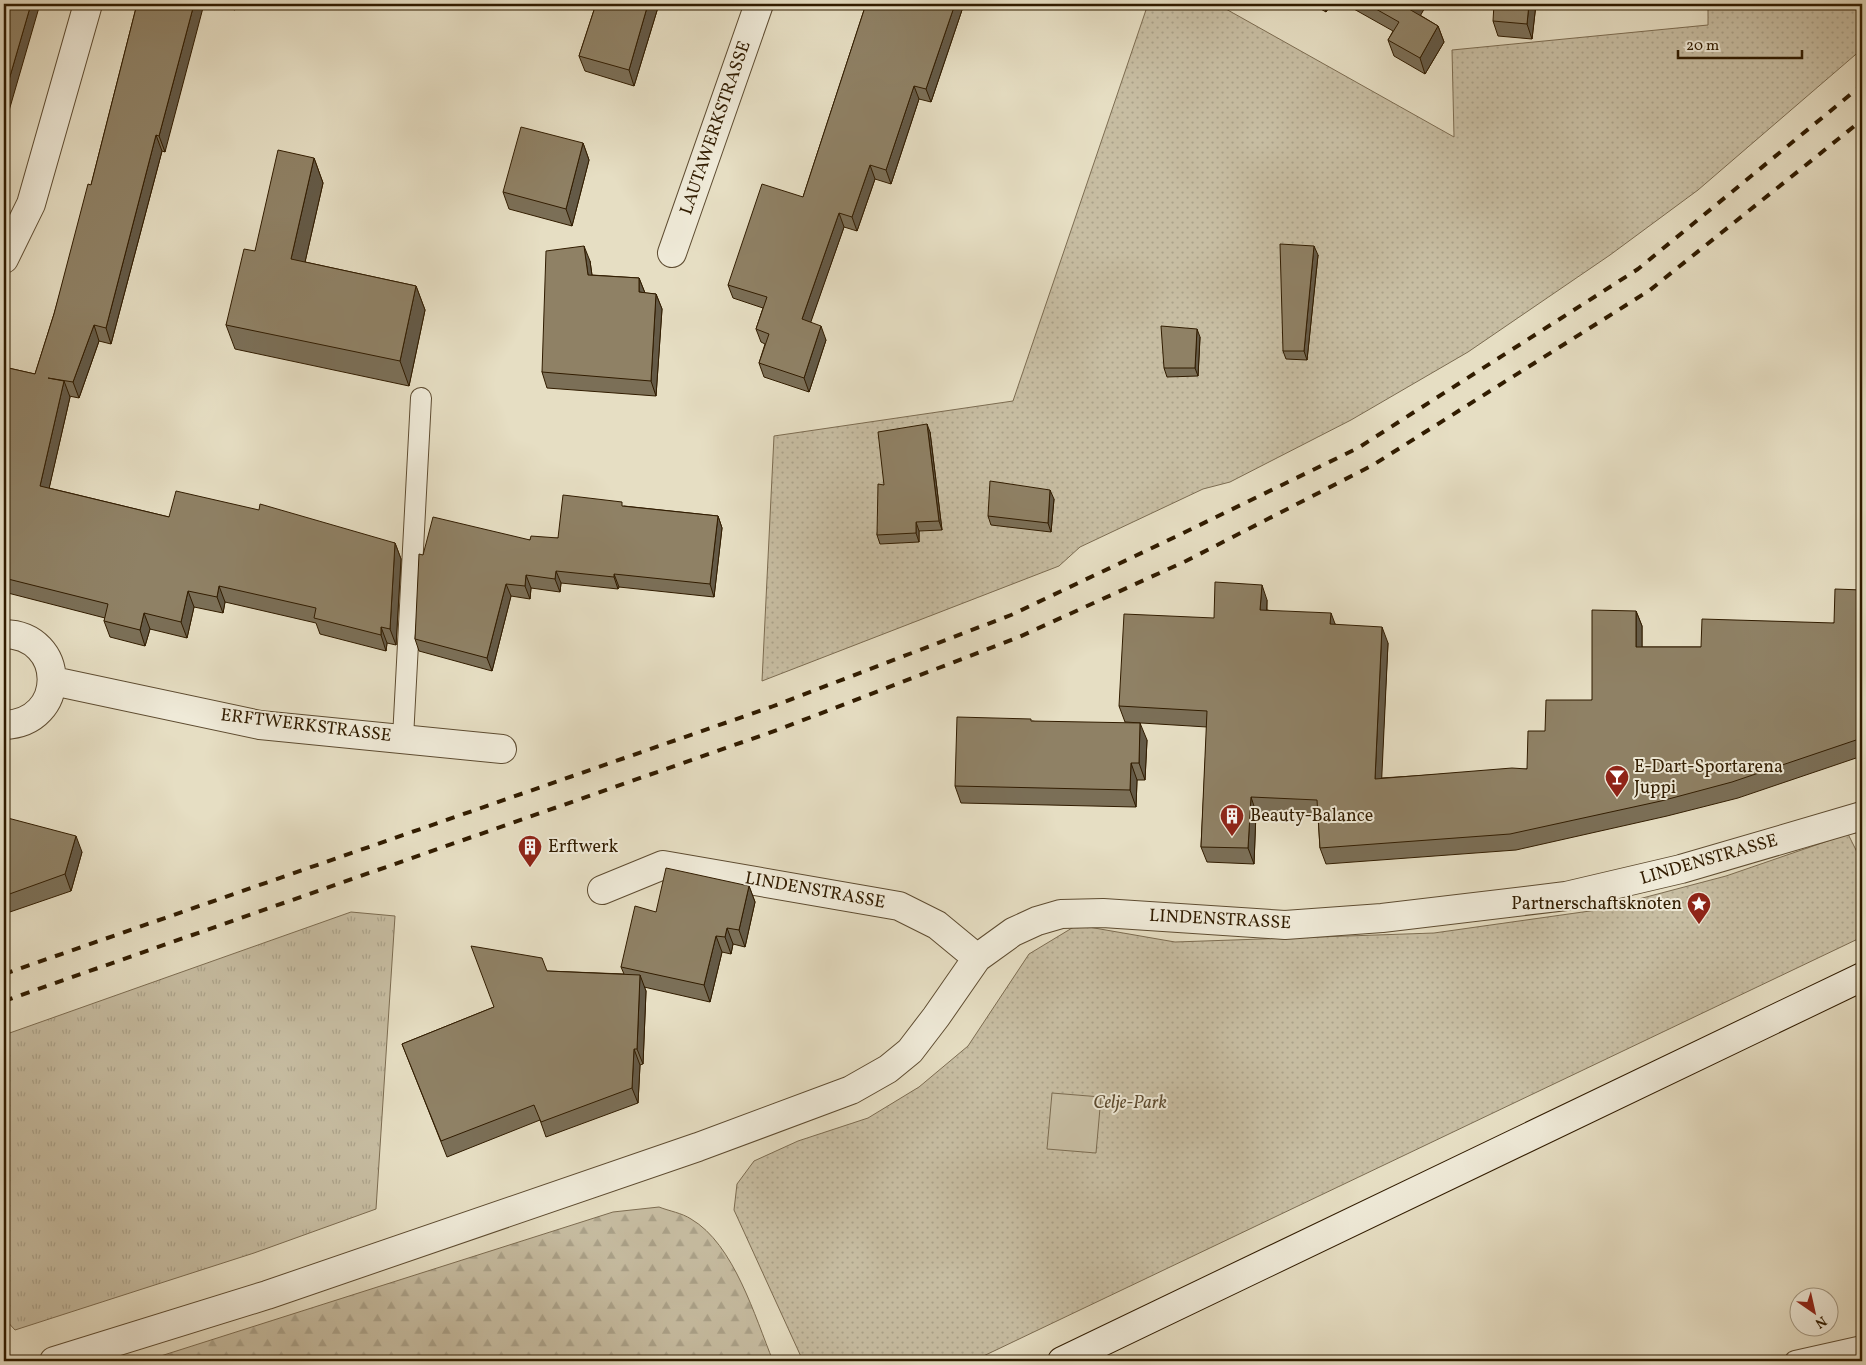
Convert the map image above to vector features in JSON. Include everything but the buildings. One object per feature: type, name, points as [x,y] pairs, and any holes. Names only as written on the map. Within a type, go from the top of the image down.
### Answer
[{"type":"street","points":[[4,259],[31,204],[88,4]]},
{"type":"street","name":"LAUTAWERKSTRASSE","points":[[672,253],[759,4]]},
{"type":"street","points":[[4,634],[20,636],[33,642],[44,653],[50,666],[53,681],[50,695],[31,719],[16,724],[4,725]]},
{"type":"street","name":"ERFTWERKSTRASSE","points":[[53,681],[260,725],[502,749]]},
{"type":"street","name":"LINDENSTRASSE","points":[[602,890],[663,865],[899,906],[937,925],[977,958],[1013,932],[1037,921],[1061,914],[1082,912],[1285,925],[1382,918],[1566,896],[1681,869],[1862,816]]},
{"type":"street","points":[[54,1361],[267,1295],[698,1147],[851,1090],[888,1069],[910,1051],[977,958]]},
{"type":"street","points":[[1062,1361],[1862,977]]},
{"type":"lane","points":[[403,738],[421,398]]},
{"type":"lane","points":[[1795,1361],[1862,1346]]},
{"type":"green space","points":[[1148,4],[1217,4],[1454,137],[1452,50],[1708,25],[1708,4],[1862,4],[1862,49],[1698,190],[1610,255],[1468,352],[1351,420],[1230,482],[1203,489],[1080,547],[1059,566],[762,681],[774,436],[1013,401]]},
{"type":"green space","name":"Celje-Park","points":[[1848,834],[1862,862],[1862,937],[973,1361],[803,1361],[734,1210],[737,1184],[754,1161],[798,1141],[868,1118],[919,1087],[968,1046],[1029,954],[1077,925],[1175,942],[1434,933],[1597,910],[1726,876]]},
{"type":"green space","points":[[351,912],[395,916],[376,1209],[254,1253],[15,1330],[4,1318],[4,1035]]},
{"type":"green space","points":[[1052,1093],[1101,1097],[1096,1153],[1047,1149]]},
{"type":"green space","points":[[659,1207],[691,1219],[706,1230],[719,1246],[731,1263],[741,1283],[773,1361],[145,1361],[613,1212]]},
{"type":"railway","points":[[4,974],[771,707],[1011,615],[1175,537],[1358,448],[1638,269],[1862,85]]},
{"type":"railway","points":[[4,1001],[780,729],[1019,637],[1186,561],[1373,465],[1650,290],[1862,120]]},
{"type":"place","name":"E-Dart-Sportarena Juppi","points":[[1617,798]]},
{"type":"place","name":"Beauty-Balance","points":[[1232,837]]},
{"type":"place","name":"Erftwerk","points":[[530,868]]},
{"type":"place","name":"Partnerschaftsknoten","points":[[1699,925]]}]
